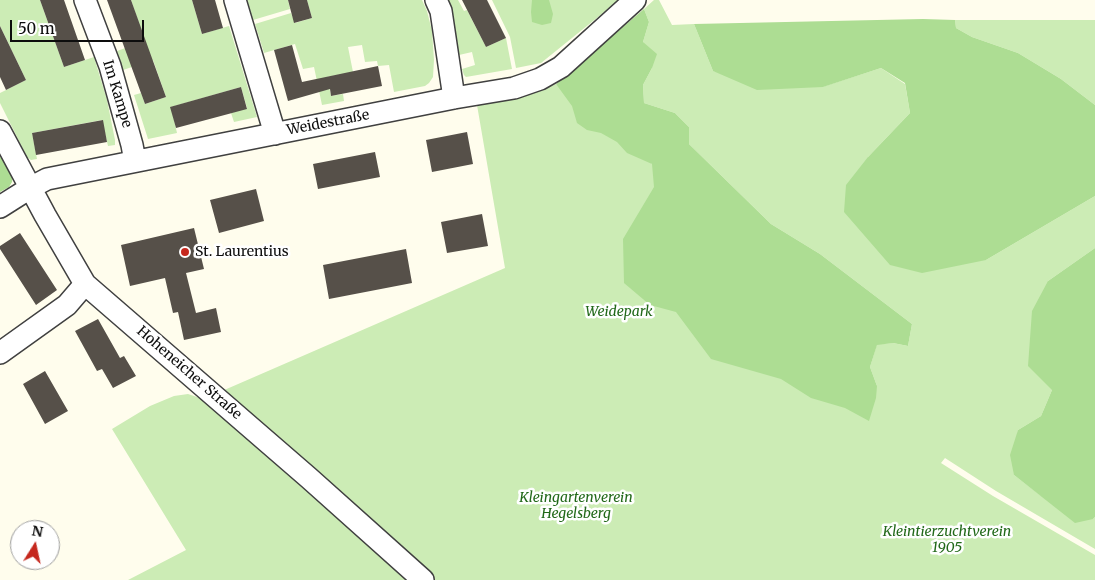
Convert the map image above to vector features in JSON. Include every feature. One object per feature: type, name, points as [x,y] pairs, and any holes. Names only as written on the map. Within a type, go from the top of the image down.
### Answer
[{"type":"street","name":"Im Kampe","points":[[85,0],[110,66],[135,161]]},
{"type":"street","points":[[235,0],[275,134]]},
{"type":"street","points":[[436,0],[441,11],[454,98]]},
{"type":"street","name":"Weidestraße","points":[[0,207],[47,179],[454,98],[514,88],[540,79],[561,67],[634,0]]},
{"type":"street","name":"Hoheneicher Straße","points":[[0,131],[85,284],[301,471],[423,580]]},
{"type":"street","points":[[0,353],[67,304],[85,284]]},
{"type":"green space","points":[[0,0],[40,0],[64,67],[94,57],[107,100],[115,145],[108,146],[102,120],[32,133],[37,159],[31,160],[27,157],[0,103],[0,93],[26,80],[0,26]]},
{"type":"green space","points":[[131,0],[192,0],[202,34],[229,26],[257,117],[234,122],[231,113],[247,108],[241,87],[171,107],[177,133],[148,139],[134,95],[141,93],[145,104],[166,97],[153,60],[123,70],[117,51],[145,41]]},
{"type":"green space","points":[[247,0],[288,0],[290,9],[253,20]]},
{"type":"green space","points":[[307,0],[422,0],[432,31],[433,77],[425,86],[394,92],[389,65],[378,66],[377,61],[365,62],[362,45],[348,47],[353,72],[327,77],[331,96],[343,94],[344,101],[322,105],[314,67],[303,69],[295,44],[264,53],[255,24],[291,13],[295,23],[312,18]]},
{"type":"green space","points":[[445,0],[458,0],[464,11],[467,10],[486,47],[506,38],[512,69],[466,77],[464,75],[462,69],[475,65],[472,52],[459,55],[455,33]]},
{"type":"green space","points":[[492,0],[619,0],[541,63],[516,68],[510,37]]},
{"type":"green space","points":[[532,0],[549,0],[553,14],[551,23],[542,25],[532,22]]},
{"type":"green space","points":[[654,0],[659,0],[672,25],[694,24],[713,71],[822,87],[881,68],[905,84],[910,113],[868,157],[986,260],[1095,196],[1095,248],[1048,281],[1052,390],[1041,416],[1018,430],[1014,475],[1040,495],[1093,519],[1095,517],[1095,549],[996,491],[945,458],[941,463],[993,496],[1095,555],[1095,580],[433,580],[222,391],[505,268],[477,105],[543,90],[556,84],[652,164],[877,386],[870,367],[877,344],[893,343],[908,346],[912,324],[820,254],[771,224],[689,144],[689,127],[675,113],[644,103],[643,85],[652,68],[643,42],[649,22],[644,9]]},
{"type":"green space","points":[[644,9],[649,22],[643,42],[657,54],[643,85],[644,103],[675,113],[689,127],[689,144],[771,224],[820,254],[912,324],[908,346],[893,343],[877,345],[870,367],[877,386],[876,398],[869,421],[845,408],[811,398],[781,379],[711,359],[676,312],[650,305],[624,283],[623,239],[654,187],[652,164],[627,153],[617,142],[601,133],[587,130],[577,123],[572,106],[556,84]]},
{"type":"green space","points":[[955,20],[1095,20],[1095,105],[1061,79],[1018,53],[972,37],[956,28]]},
{"type":"green space","points":[[955,20],[956,28],[972,37],[1018,53],[1061,79],[1095,105],[1095,196],[986,260],[922,273],[890,265],[844,212],[846,185],[868,157],[910,113],[905,83],[881,68],[823,87],[757,90],[713,71],[694,24]]},
{"type":"green space","points":[[0,157],[5,160],[13,173],[12,182],[9,187],[0,192]]},
{"type":"green space","points":[[1095,248],[1095,517],[1075,523],[1014,475],[1010,455],[1018,430],[1041,416],[1052,390],[1028,366],[1032,311],[1048,281]]},
{"type":"green space","points":[[188,394],[200,398],[408,580],[128,580],[186,550],[112,429],[150,406],[174,396]]},
{"type":"building","points":[[40,0],[64,0],[85,60],[64,67]]},
{"type":"building","points":[[107,0],[131,0],[166,97],[145,104]]},
{"type":"building","points":[[192,0],[215,0],[223,28],[202,34]]},
{"type":"building","points":[[288,0],[307,0],[312,18],[294,23]]},
{"type":"building","points":[[462,0],[487,0],[506,38],[486,47]]},
{"type":"building","points":[[0,26],[26,80],[6,90],[0,77]]},
{"type":"building","points":[[292,45],[302,82],[378,66],[382,86],[331,96],[330,89],[288,101],[274,50]]},
{"type":"building","points":[[241,87],[247,109],[176,128],[170,107]]},
{"type":"building","points":[[103,120],[107,142],[36,155],[32,133]]},
{"type":"building","points":[[467,132],[473,164],[432,172],[426,140]]},
{"type":"building","points":[[375,152],[380,177],[318,189],[313,164]]},
{"type":"building","points":[[256,189],[264,221],[219,233],[210,200]]},
{"type":"building","points":[[482,214],[488,246],[447,253],[441,222]]},
{"type":"building","points":[[194,228],[204,269],[186,273],[196,313],[216,308],[221,332],[184,340],[178,312],[173,313],[165,278],[130,286],[121,245]]},
{"type":"building","points":[[20,233],[57,290],[36,305],[0,249],[0,246]]},
{"type":"building","points":[[406,249],[412,283],[329,299],[323,265]]},
{"type":"building","points":[[98,319],[120,358],[124,356],[136,376],[113,388],[102,369],[97,371],[75,331]]},
{"type":"building","points":[[45,371],[68,411],[45,424],[23,384]]},
{"type":"place","name":"St. Laurentius","points":[[185,252]]},
{"type":"park label","name":"Weidepark","points":[[619,312]]},
{"type":"park label","name":"Kleingartenverein Hegelsberg","points":[[576,506]]},
{"type":"park label","name":"Kleintierzuchtverein 1905","points":[[947,540]]}]
